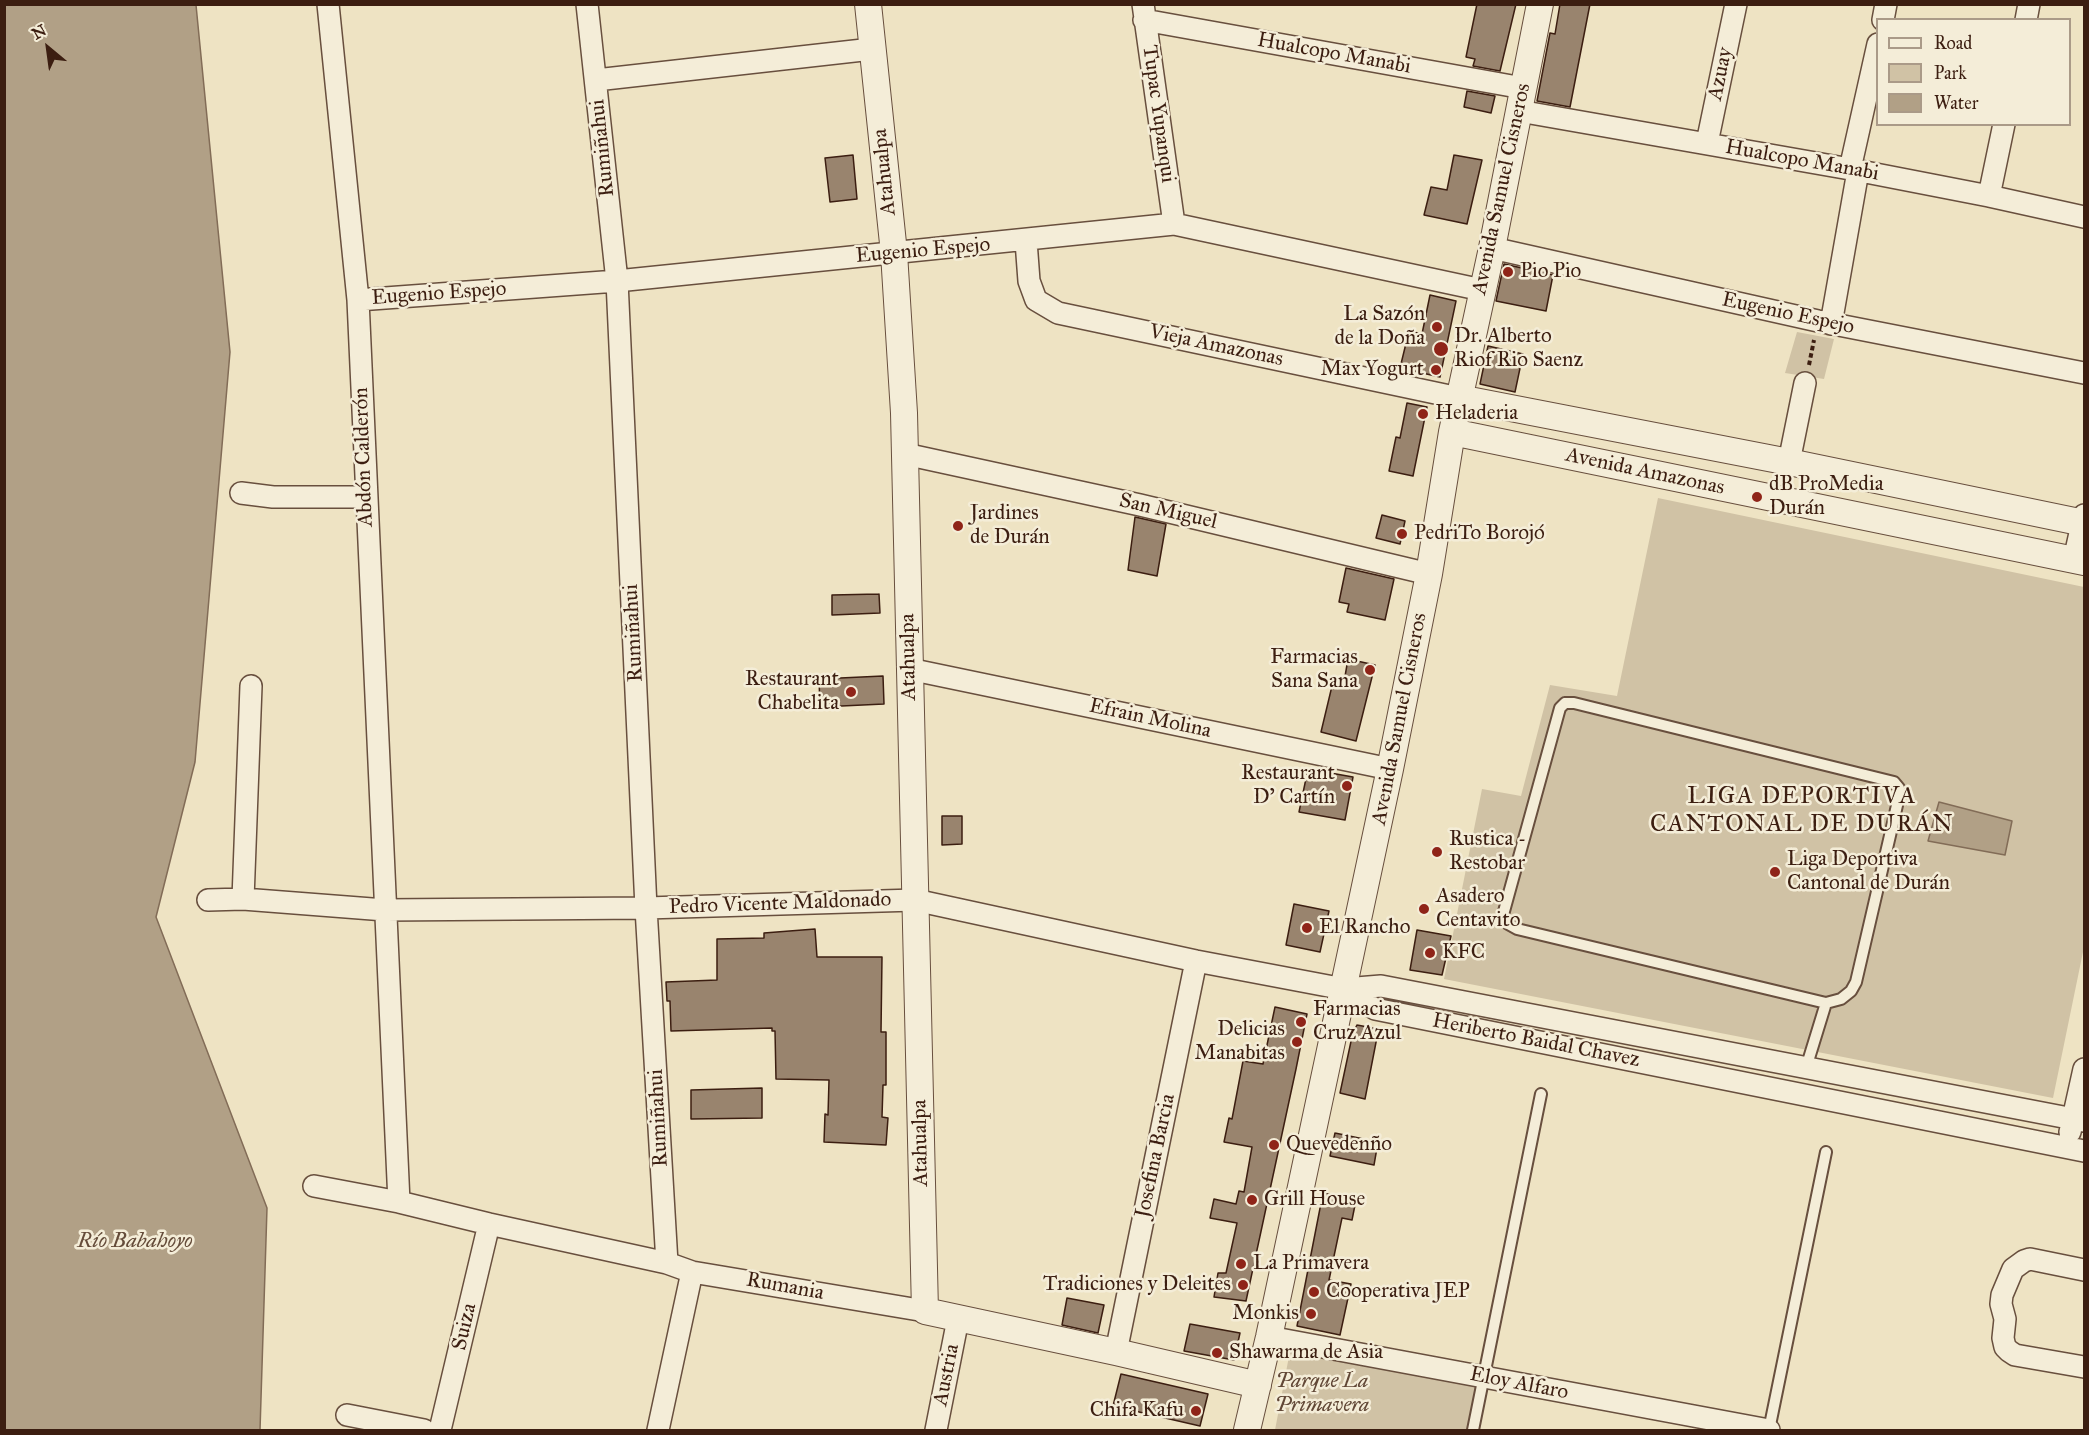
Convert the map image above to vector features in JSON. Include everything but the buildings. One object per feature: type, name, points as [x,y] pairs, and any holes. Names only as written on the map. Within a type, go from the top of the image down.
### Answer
[{"type":"street","name":"Abdón Calderón","points":[[328,4],[358,300],[399,1202]]},
{"type":"street","name":"Rumiñahui","points":[[587,4],[617,282],[646,908],[668,1263]]},
{"type":"street","name":"Atahualpa","points":[[867,4],[894,253],[904,413],[925,1311]]},
{"type":"street","name":"Avenida Samuel Cisneros","points":[[1247,1431],[1390,769],[1429,574],[1452,432],[1492,248],[1540,4]]},
{"type":"street","name":"Azuay","points":[[1707,143],[1736,4]]},
{"type":"street","name":"Hualcopo Manabi","points":[[1144,12],[1707,143],[1989,196],[2085,217]]},
{"type":"street","name":"Tupac Yupanqui","points":[[1144,12],[1174,224]]},
{"type":"street","points":[[596,80],[872,49]]},
{"type":"street","points":[[1824,323],[1876,54]]},
{"type":"street","points":[[1989,196],[2004,126]]},
{"type":"street","name":"Eugenio Espejo","points":[[358,300],[617,282],[1174,224],[1482,290]]},
{"type":"street","name":"Vieja Amazonas","points":[[1026,241],[1029,281],[1036,300],[1058,313],[1459,398]]},
{"type":"street","name":"Eugenio Espejo","points":[[1492,248],[1824,323],[2085,373]]},
{"type":"street","points":[[1789,462],[1805,383]]},
{"type":"street","name":"Avenida Amazonas","points":[[1459,398],[2084,520]]},
{"type":"street","name":"Avenida Amazonas","points":[[1452,432],[2079,561]]},
{"type":"street","name":"San Miguel","points":[[905,454],[1140,504],[1429,574]]},
{"type":"street","points":[[241,494],[366,497]]},
{"type":"street","points":[[2079,561],[2084,520]]},
{"type":"street","name":"Efrain Molina","points":[[909,669],[1390,769]]},
{"type":"street","points":[[243,899],[251,686]]},
{"type":"street","name":"Pedro Vicente Maldonado","points":[[208,900],[243,899],[385,910],[646,908],[915,900],[1196,961],[1344,989]]},
{"type":"street","name":"Josefina Barcia","points":[[1116,1352],[1196,961]]},
{"type":"street","name":"Heriberto Baidal Chavez","points":[[1344,989],[1381,986],[2079,1120]]},
{"type":"street","name":"Heriberto Baidal Chavez","points":[[1344,989],[1375,1009],[2076,1149]]},
{"type":"street","points":[[2076,1149],[2085,1069]]},
{"type":"street","name":"Rumania","points":[[314,1186],[399,1202],[668,1263],[692,1272],[925,1311],[1258,1385]]},
{"type":"street","name":"Suiza","points":[[441,1431],[489,1224]]},
{"type":"street","points":[[2085,1270],[2030,1259],[2024,1261],[2013,1269],[2002,1295],[2001,1304],[2005,1319],[2003,1338],[2005,1347],[2009,1351],[2015,1355],[2085,1367]]},
{"type":"street","points":[[658,1431],[692,1272]]},
{"type":"street","name":"Austria","points":[[936,1431],[958,1319]]},
{"type":"street","name":"Eloy Alfaro","points":[[1269,1337],[1769,1431]]},
{"type":"street","points":[[347,1415],[423,1431]]},
{"type":"lane","points":[[1565,703],[1574,703],[1894,782],[1899,788],[1898,801],[1856,982],[1851,991],[1841,999],[1826,1003],[1517,929],[1508,924],[1503,915],[1560,708],[1565,703]]},
{"type":"lane","points":[[1806,1068],[1826,1003]]},
{"type":"lane","points":[[1473,1431],[1541,1095]]},
{"type":"lane","points":[[1769,1431],[1826,1152]]},
{"type":"path","points":[[1805,383],[1824,323]]},
{"type":"green space","points":[[1797,332],[1834,339],[1824,379],[1785,373]]},
{"type":"green space","name":"Liga Deportiva Cantonal de Durán","points":[[1658,498],[2084,587],[2084,947],[2053,1098],[1444,979],[1482,789],[1521,796],[1550,685],[1617,696]]},
{"type":"green space","name":"Parque La Primavera","points":[[1290,1351],[1476,1386],[1467,1430],[1275,1430]]},
{"type":"water","name":"Río Babahoyo","points":[[5,4],[196,5],[230,352],[195,762],[156,917],[267,1208],[260,1430],[5,1430]]},
{"type":"water","points":[[1939,802],[2012,821],[2005,855],[1928,841]]},
{"type":"place","name":"Pio Pio","points":[[1508,272]]},
{"type":"place","name":"La Sazón de la Doña","points":[[1437,327]]},
{"type":"place","name":"Dr. Alberto Riof Rio Saenz","points":[[1441,349]]},
{"type":"place","name":"Max Yogurt","points":[[1436,370]]},
{"type":"place","name":"Heladeria","points":[[1423,414]]},
{"type":"place","name":"dB ProMedia Durán","points":[[1757,497]]},
{"type":"place","name":"Jardines de Durán","points":[[958,526]]},
{"type":"place","name":"PedriTo Borojó","points":[[1402,534]]},
{"type":"place","name":"Farmacias Sana Sana","points":[[1370,670]]},
{"type":"place","name":"Restaurant Chabelita","points":[[851,692]]},
{"type":"place","name":"Restaurant D' Cartín","points":[[1347,786]]},
{"type":"place","name":"Rustica - Restobar","points":[[1437,852]]},
{"type":"place","name":"Liga Deportiva Cantonal de Durán","points":[[1775,872]]},
{"type":"place","name":"Asadero Centavito","points":[[1424,909]]},
{"type":"place","name":"El Rancho","points":[[1307,928]]},
{"type":"place","name":"KFC","points":[[1430,953]]},
{"type":"place","name":"Farmacias Cruz Azul","points":[[1301,1022]]},
{"type":"place","name":"Delicias Manabitas","points":[[1297,1042]]},
{"type":"place","name":"Quevedenño","points":[[1274,1145]]},
{"type":"place","name":"Grill House","points":[[1252,1200]]},
{"type":"place","name":"La Primavera","points":[[1241,1264]]},
{"type":"place","name":"Tradiciones y Deleites","points":[[1243,1285]]},
{"type":"place","name":"Cooperativa JEP","points":[[1314,1292]]},
{"type":"place","name":"Monkis","points":[[1311,1314]]},
{"type":"place","name":"Shawarma de Asia","points":[[1217,1353]]},
{"type":"place","name":"Chifa Kafu","points":[[1196,1411]]},
{"type":"district","name":"LIGA DEPORTIVA CANTONAL DE DURÁN","points":[[1802,811]]}]
